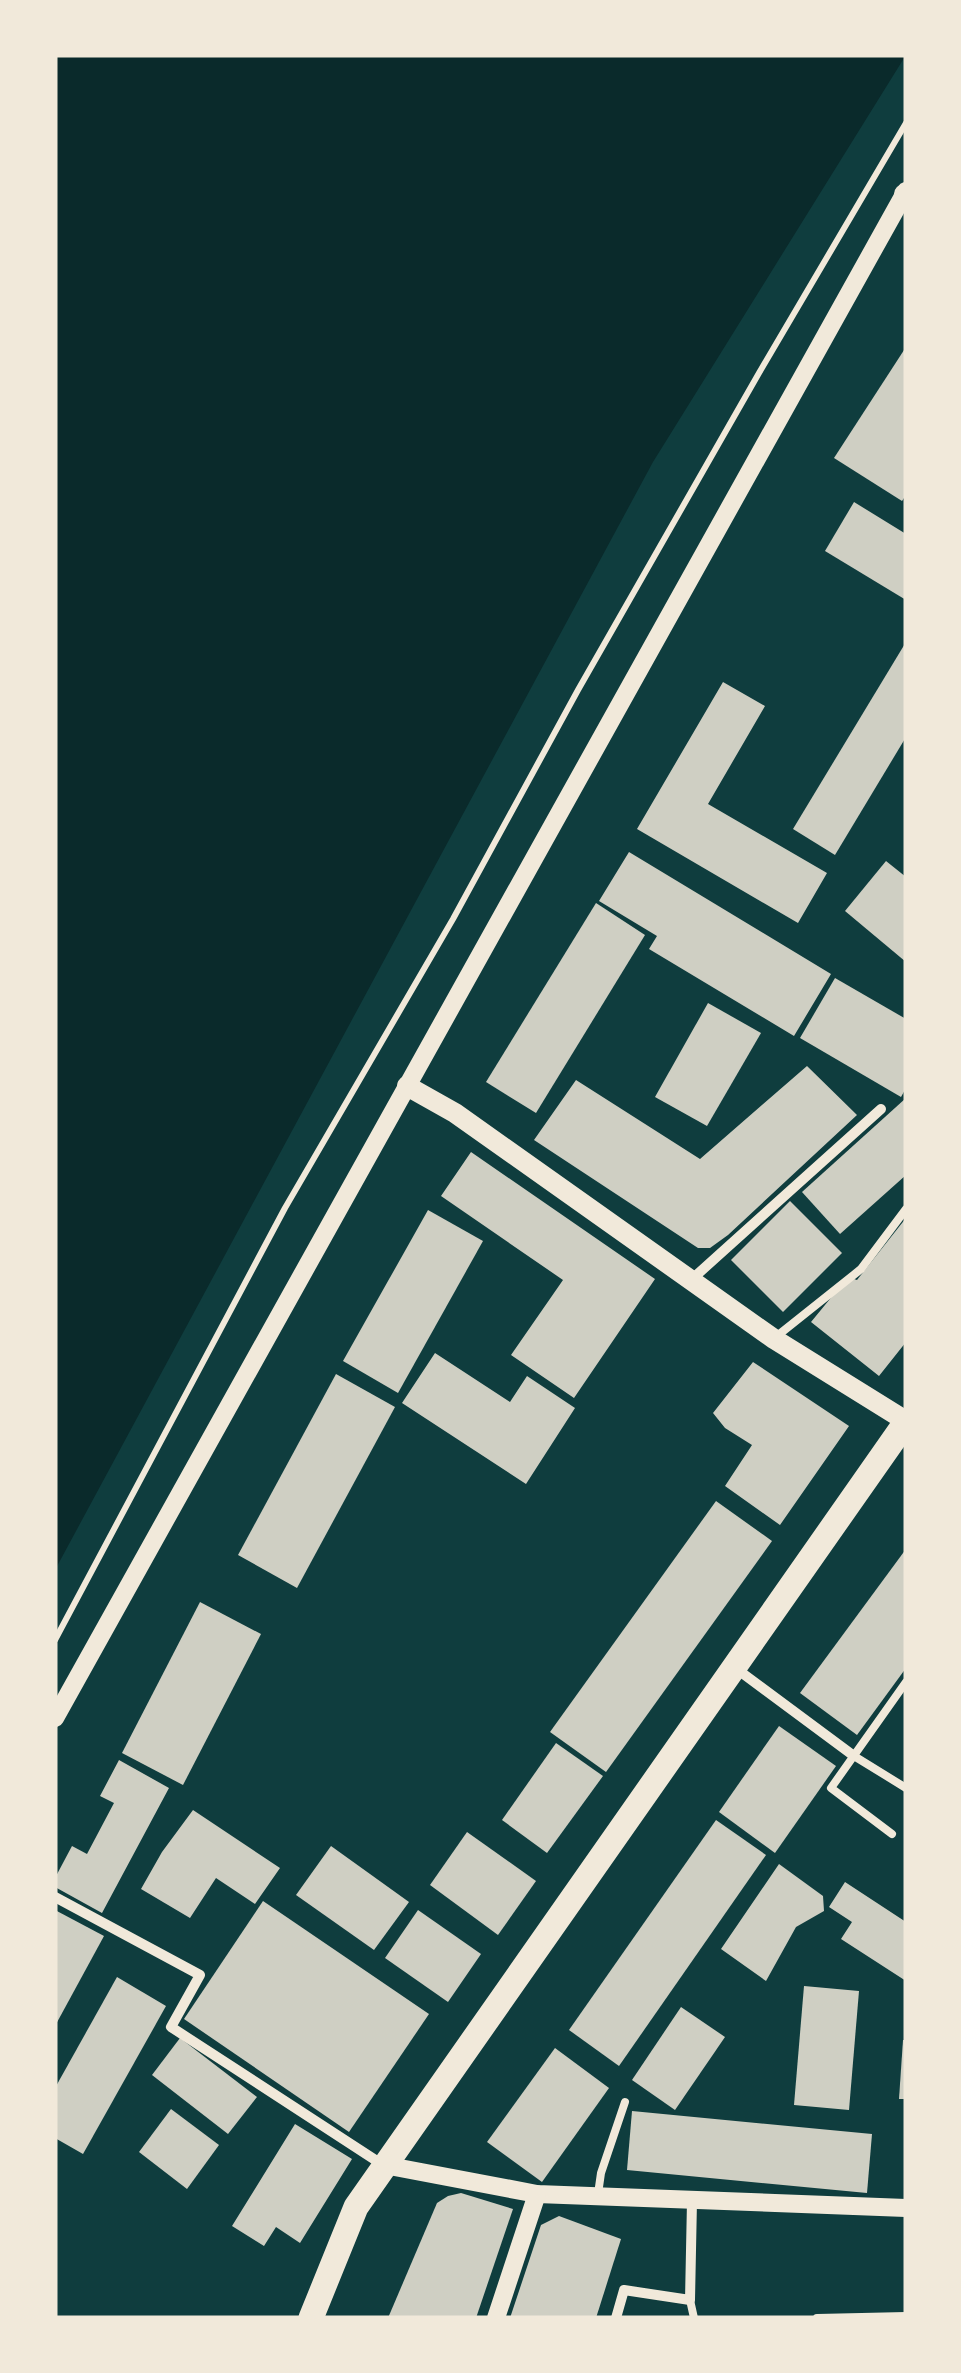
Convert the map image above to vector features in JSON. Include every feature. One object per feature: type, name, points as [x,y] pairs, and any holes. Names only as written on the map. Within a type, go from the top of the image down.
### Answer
[{"type":"main road","points":[[311,2318],[356,2207],[906,1422],[774,1339],[456,1114],[407,1086]]},
{"type":"street","points":[[55,1718],[905,193]]},
{"type":"street","points":[[690,1280],[881,1109]]},
{"type":"street","points":[[734,1667],[854,1756]]},
{"type":"street","points":[[55,1897],[200,1974],[171,2027],[384,2165],[537,2194],[906,2208]]},
{"type":"street","points":[[496,2318],[537,2194]]},
{"type":"street","points":[[616,2318],[624,2290],[690,2300],[692,2200]]},
{"type":"lane","points":[[774,1339],[861,1269],[906,1208]]},
{"type":"lane","points":[[892,1834],[831,1788],[906,1682]]},
{"type":"lane","points":[[854,1756],[906,1788]]},
{"type":"lane","points":[[598,2196],[601,2173],[625,2102]]},
{"type":"lane","points":[[690,2300],[694,2318]]},
{"type":"lane","points":[[817,2318],[906,2316]]},
{"type":"path","points":[[55,1640],[285,1208],[453,919],[730,423],[906,123]]},
{"type":"water","points":[[55,55],[906,55],[653,462],[55,1570]]},
{"type":"building","points":[[906,347],[906,495],[902,501],[834,458]]},
{"type":"building","points":[[854,502],[906,534],[906,600],[825,551]]},
{"type":"building","points":[[906,642],[906,737],[835,855],[793,829]]},
{"type":"building","points":[[723,682],[765,706],[708,804],[827,873],[798,923],[637,829]]},
{"type":"building","points":[[629,852],[831,974],[794,1036],[649,949],[657,936],[599,901]]},
{"type":"building","points":[[886,861],[906,877],[906,962],[845,911]]},
{"type":"building","points":[[596,903],[645,935],[536,1113],[486,1082]]},
{"type":"building","points":[[835,978],[906,1019],[906,1088],[901,1097],[800,1038]]},
{"type":"building","points":[[708,1003],[761,1033],[707,1126],[655,1097]]},
{"type":"building","points":[[807,1066],[857,1115],[710,1248],[698,1248],[534,1140],[576,1080],[700,1159]]},
{"type":"building","points":[[906,1098],[906,1175],[840,1234],[802,1192]]},
{"type":"building","points":[[471,1152],[655,1279],[574,1398],[511,1355],[563,1280],[441,1196]]},
{"type":"building","points":[[790,1201],[842,1253],[783,1312],[731,1260]]},
{"type":"building","points":[[428,1210],[483,1241],[398,1393],[343,1361]]},
{"type":"building","points":[[906,1218],[906,1342],[879,1376],[811,1322],[848,1277],[857,1280]]},
{"type":"building","points":[[435,1353],[510,1402],[527,1376],[575,1408],[526,1484],[402,1403]]},
{"type":"building","points":[[753,1362],[849,1426],[780,1525],[725,1486],[752,1445],[725,1428],[713,1413]]},
{"type":"building","points":[[336,1374],[395,1407],[297,1588],[238,1555]]},
{"type":"building","points":[[716,1501],[772,1541],[606,1772],[550,1732]]},
{"type":"building","points":[[906,1549],[906,1668],[857,1735],[800,1693]]},
{"type":"building","points":[[200,1602],[261,1634],[183,1785],[122,1753]]},
{"type":"building","points":[[779,1726],[836,1766],[775,1853],[719,1812]]},
{"type":"building","points":[[556,1743],[603,1776],[547,1853],[502,1820]]},
{"type":"building","points":[[119,1760],[169,1788],[102,1913],[55,1887],[55,1878],[72,1846],[87,1854],[114,1803],[100,1796]]},
{"type":"building","points":[[193,1810],[280,1868],[255,1904],[216,1878],[190,1918],[141,1889]]},
{"type":"building","points":[[716,1820],[766,1855],[619,2066],[569,2030]]},
{"type":"building","points":[[467,1832],[536,1881],[498,1935],[430,1885]]},
{"type":"building","points":[[331,1846],[409,1902],[374,1950],[296,1895]]},
{"type":"building","points":[[779,1864],[823,1896],[824,1911],[796,1927],[766,1981],[721,1949]]},
{"type":"building","points":[[845,1882],[906,1922],[906,1981],[841,1939],[852,1922],[829,1907]]},
{"type":"building","points":[[263,1901],[429,2014],[349,2132],[184,2019]]},
{"type":"building","points":[[55,1910],[104,1936],[55,2026]]},
{"type":"building","points":[[418,1910],[481,1954],[448,2002],[385,1958]]},
{"type":"building","points":[[117,1977],[166,2006],[83,2154],[55,2138],[55,2088]]},
{"type":"building","points":[[804,1986],[859,1991],[849,2110],[794,2105]]},
{"type":"building","points":[[681,2007],[725,2037],[675,2110],[632,2080]]},
{"type":"building","points":[[180,2038],[257,2097],[228,2134],[152,2075]]},
{"type":"building","points":[[903,2040],[906,2099],[899,2099]]},
{"type":"building","points":[[555,2048],[609,2088],[542,2182],[487,2142]]},
{"type":"building","points":[[171,2109],[219,2145],[187,2189],[139,2152]]},
{"type":"building","points":[[632,2111],[872,2134],[867,2193],[627,2170]]},
{"type":"building","points":[[295,2124],[352,2159],[300,2243],[276,2227],[264,2246],[232,2226]]},
{"type":"building","points":[[461,2193],[513,2209],[476,2318],[388,2318],[437,2203]]},
{"type":"building","points":[[559,2216],[621,2239],[596,2318],[510,2318],[541,2225]]}]
